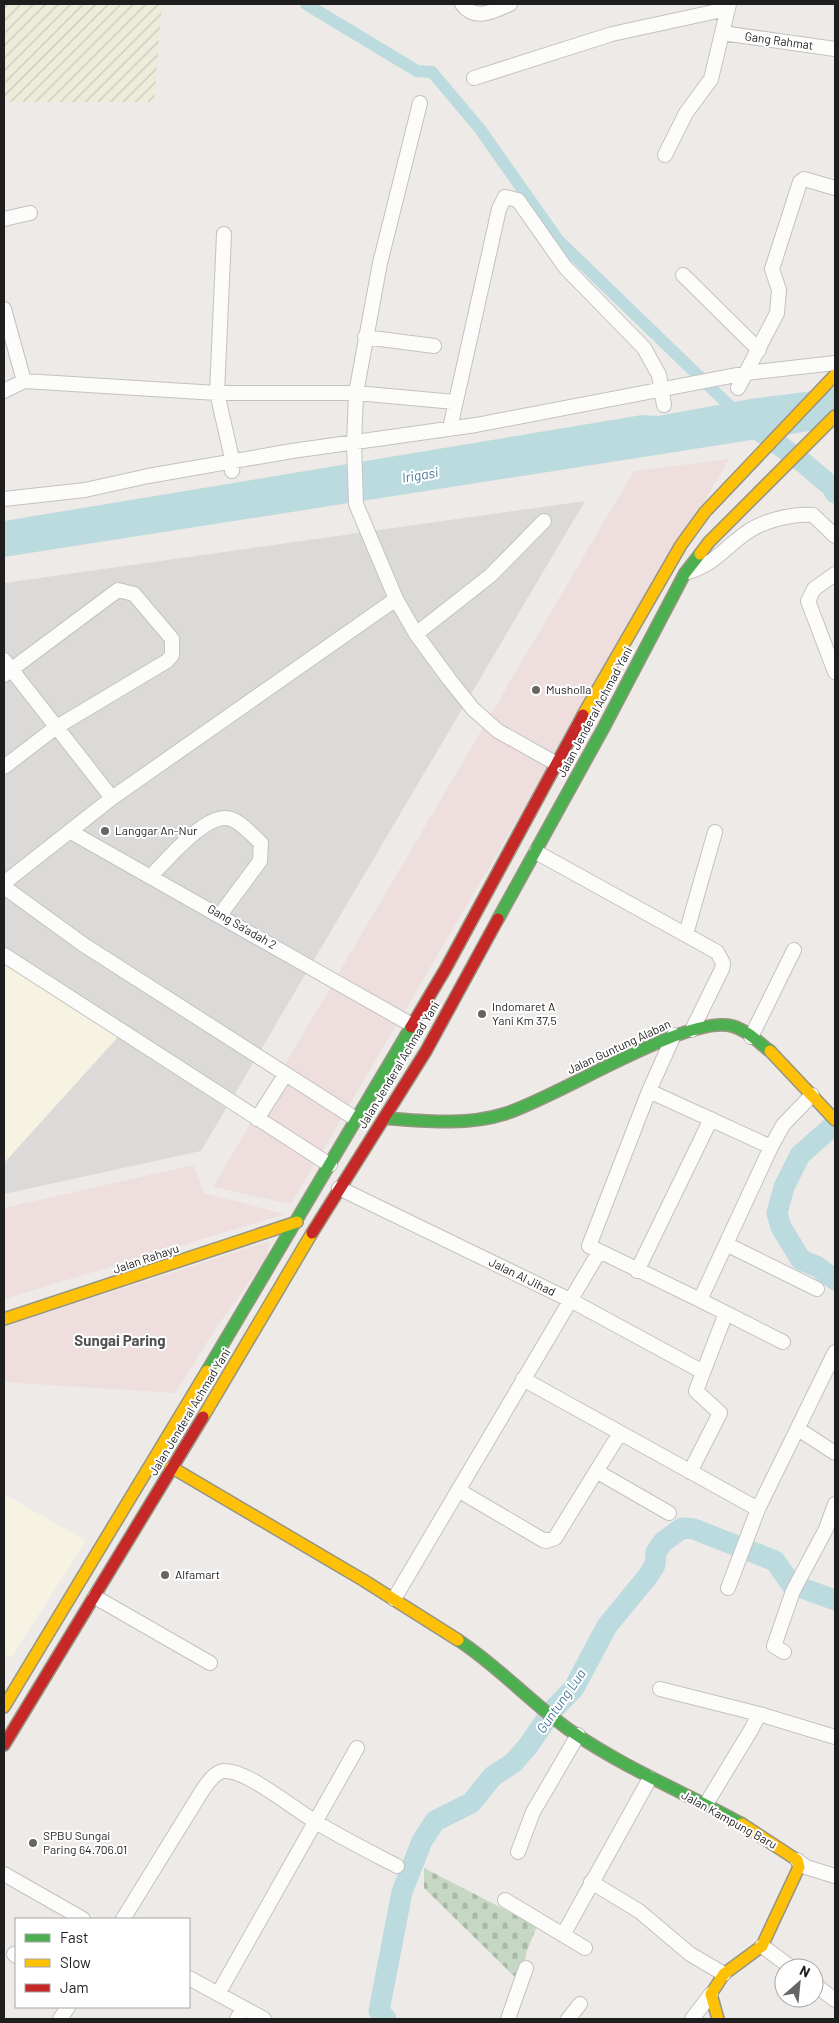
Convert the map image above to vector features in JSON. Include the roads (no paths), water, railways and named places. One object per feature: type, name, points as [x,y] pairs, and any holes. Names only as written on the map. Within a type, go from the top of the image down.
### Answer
[{"type":"main road","name":"Jalan Jenderal Achmad Yani","points":[[4,1707],[203,1380],[448,964],[557,764],[681,545],[705,512],[833,377]]},
{"type":"main road","name":"Jalan Jenderal Achmad Yani","points":[[4,1745],[149,1509],[171,1467],[185,1448],[338,1188],[384,1118],[446,1015],[536,852],[685,573],[709,542],[835,416]]},
{"type":"main road","points":[[448,964],[469,975]]},
{"type":"main road","points":[[425,1002],[446,1015]]},
{"type":"main road","name":"Jalan Guntung Alaban","points":[[384,1118],[446,1122],[503,1115],[540,1101],[674,1035],[692,1030],[732,1026],[751,1037],[774,1055],[833,1118]]},
{"type":"main road","name":"Jalan Rahayu","points":[[4,1319],[297,1222]]},
{"type":"main road","points":[[222,1347],[239,1356]]},
{"type":"main road","points":[[203,1380],[220,1389]]},
{"type":"main road","name":"Jalan Kampung Baru","points":[[171,1467],[394,1599],[495,1665],[554,1718],[578,1736],[650,1778],[706,1804],[796,1860]]},
{"type":"main road","points":[[718,2019],[711,1994],[724,1974],[762,1946],[799,1867],[796,1860]]},
{"type":"street","points":[[462,4],[469,13],[476,14],[488,13],[510,4]]},
{"type":"street","points":[[474,78],[612,34],[728,6],[711,79],[686,113],[665,155]]},
{"type":"street","name":"Gang Rahmat","points":[[722,32],[835,49]]},
{"type":"street","points":[[420,103],[380,263],[356,393],[354,444],[356,504],[396,599],[416,634],[473,709],[498,731],[557,764]]},
{"type":"street","points":[[738,388],[777,313],[779,290],[772,269],[800,182],[804,179],[813,180],[835,188]]},
{"type":"street","points":[[450,428],[499,210],[505,197],[518,200],[570,273],[644,348],[659,375],[664,405]]},
{"type":"street","points":[[4,220],[30,213]]},
{"type":"street","points":[[224,234],[217,393],[232,467]]},
{"type":"street","points":[[684,275],[759,350]]},
{"type":"street","points":[[4,309],[24,381]]},
{"type":"street","points":[[365,337],[434,346]]},
{"type":"street","points":[[4,499],[85,490],[148,476],[232,467],[292,451],[354,444],[450,428],[747,373],[835,363]]},
{"type":"street","points":[[4,391],[24,381],[217,393],[356,393],[455,402]]},
{"type":"street","points":[[685,573],[708,565],[748,531],[797,515],[813,514],[835,536]]},
{"type":"street","points":[[416,634],[491,576],[544,522]]},
{"type":"street","points":[[835,574],[814,589],[808,601],[835,672]]},
{"type":"street","points":[[4,767],[55,728],[167,661],[172,655],[172,639],[134,594],[118,590],[6,668],[55,728],[112,798]]},
{"type":"street","points":[[4,883],[112,798],[396,599]]},
{"type":"street","points":[[152,875],[195,832],[217,818],[232,819],[261,843],[262,853],[260,861],[220,915]]},
{"type":"street","name":"Gang Sa'adah 2","points":[[71,832],[152,875],[412,1025]]},
{"type":"street","points":[[686,934],[715,832]]},
{"type":"street","points":[[536,852],[717,952],[723,963],[722,970],[692,1030]]},
{"type":"street","points":[[4,887],[84,945],[356,1119]]},
{"type":"street","points":[[751,1037],[794,950]]},
{"type":"street","points":[[4,955],[330,1165]]},
{"type":"street","points":[[674,1035],[649,1091],[589,1243],[590,1249],[700,1300],[782,1342]]},
{"type":"street","points":[[257,1119],[285,1075]]},
{"type":"street","points":[[649,1091],[771,1147]]},
{"type":"street","points":[[700,1300],[783,1125],[812,1095]]},
{"type":"street","points":[[637,1271],[712,1119]]},
{"type":"street","name":"Jalan Al Jihad","points":[[338,1188],[572,1301],[703,1372]]},
{"type":"street","points":[[726,1244],[817,1290]]},
{"type":"street","points":[[394,1599],[522,1379],[572,1301],[599,1252]]},
{"type":"street","points":[[690,1472],[720,1413],[697,1393],[703,1372],[726,1313]]},
{"type":"street","points":[[728,1588],[758,1509],[835,1352]]},
{"type":"street","points":[[522,1379],[758,1509]]},
{"type":"street","points":[[798,1429],[835,1453]]},
{"type":"street","points":[[458,1490],[546,1541],[555,1538],[620,1432]]},
{"type":"street","points":[[596,1471],[669,1513]]},
{"type":"street","points":[[784,1652],[774,1646],[795,1586],[826,1529],[835,1504]]},
{"type":"street","points":[[95,1597],[210,1663]]},
{"type":"street","points":[[660,1689],[758,1714],[835,1737]]},
{"type":"street","points":[[706,1804],[751,1730],[758,1714]]},
{"type":"street","points":[[518,1852],[533,1812],[578,1736]]},
{"type":"street","points":[[218,1994],[357,1748]]},
{"type":"street","points":[[124,1918],[202,1791],[213,1776],[222,1771],[234,1772],[254,1782],[315,1822],[397,1866]]},
{"type":"street","points":[[562,1935],[650,1778]]},
{"type":"street","points":[[796,1860],[806,1868],[835,1876]]},
{"type":"street","points":[[4,1874],[81,1918]]},
{"type":"street","points":[[591,1882],[639,1911],[690,1954],[724,1974]]},
{"type":"street","points":[[505,1900],[585,1948]]},
{"type":"street","points":[[762,1946],[778,1958]]},
{"type":"street","points":[[508,2019],[526,1968]]},
{"type":"street","points":[[190,1979],[218,1994],[240,2014],[264,2019]]},
{"type":"street","points":[[824,1992],[835,2000]]},
{"type":"street","points":[[692,2019],[711,1994]]},
{"type":"street","points":[[568,2019],[580,2004]]},
{"type":"street","points":[[60,2019],[67,2008]]},
{"type":"water","name":"Irigasi","points":[[835,388],[835,427],[4,557],[4,521],[642,415],[658,416],[750,399]]},
{"type":"waterway","points":[[306,4],[417,71],[432,72],[480,129],[558,240],[739,415]]},
{"type":"waterway","name":"Sungai Paring","points":[[760,431],[805,464],[832,487],[835,493]]},
{"type":"waterway","name":"Sungai Paring","points":[[835,1124],[800,1155],[784,1187],[777,1213],[781,1227],[801,1260],[818,1267],[835,1280]]},
{"type":"waterway","name":"Guntung Lua","points":[[386,2019],[379,2011],[402,1892],[422,1841],[435,1821],[471,1803],[493,1776],[513,1763],[528,1746],[552,1711],[574,1688],[607,1626],[655,1565],[656,1552],[663,1542],[682,1528],[694,1529],[775,1561],[791,1584],[835,1600]]},
{"type":"place","name":"Musholla","points":[[536,690]]},
{"type":"place","name":"Langgar An-Nur","points":[[105,831]]},
{"type":"place","name":"Indomaret A Yani Km 37,5","points":[[482,1014]]},
{"type":"place","name":"Alfamart","points":[[165,1575]]},
{"type":"place","name":"SPBU Sungai Paring 64.706.01","points":[[33,1843]]},
{"type":"district","name":"Sungai Paring","points":[[120,1341]]}]
